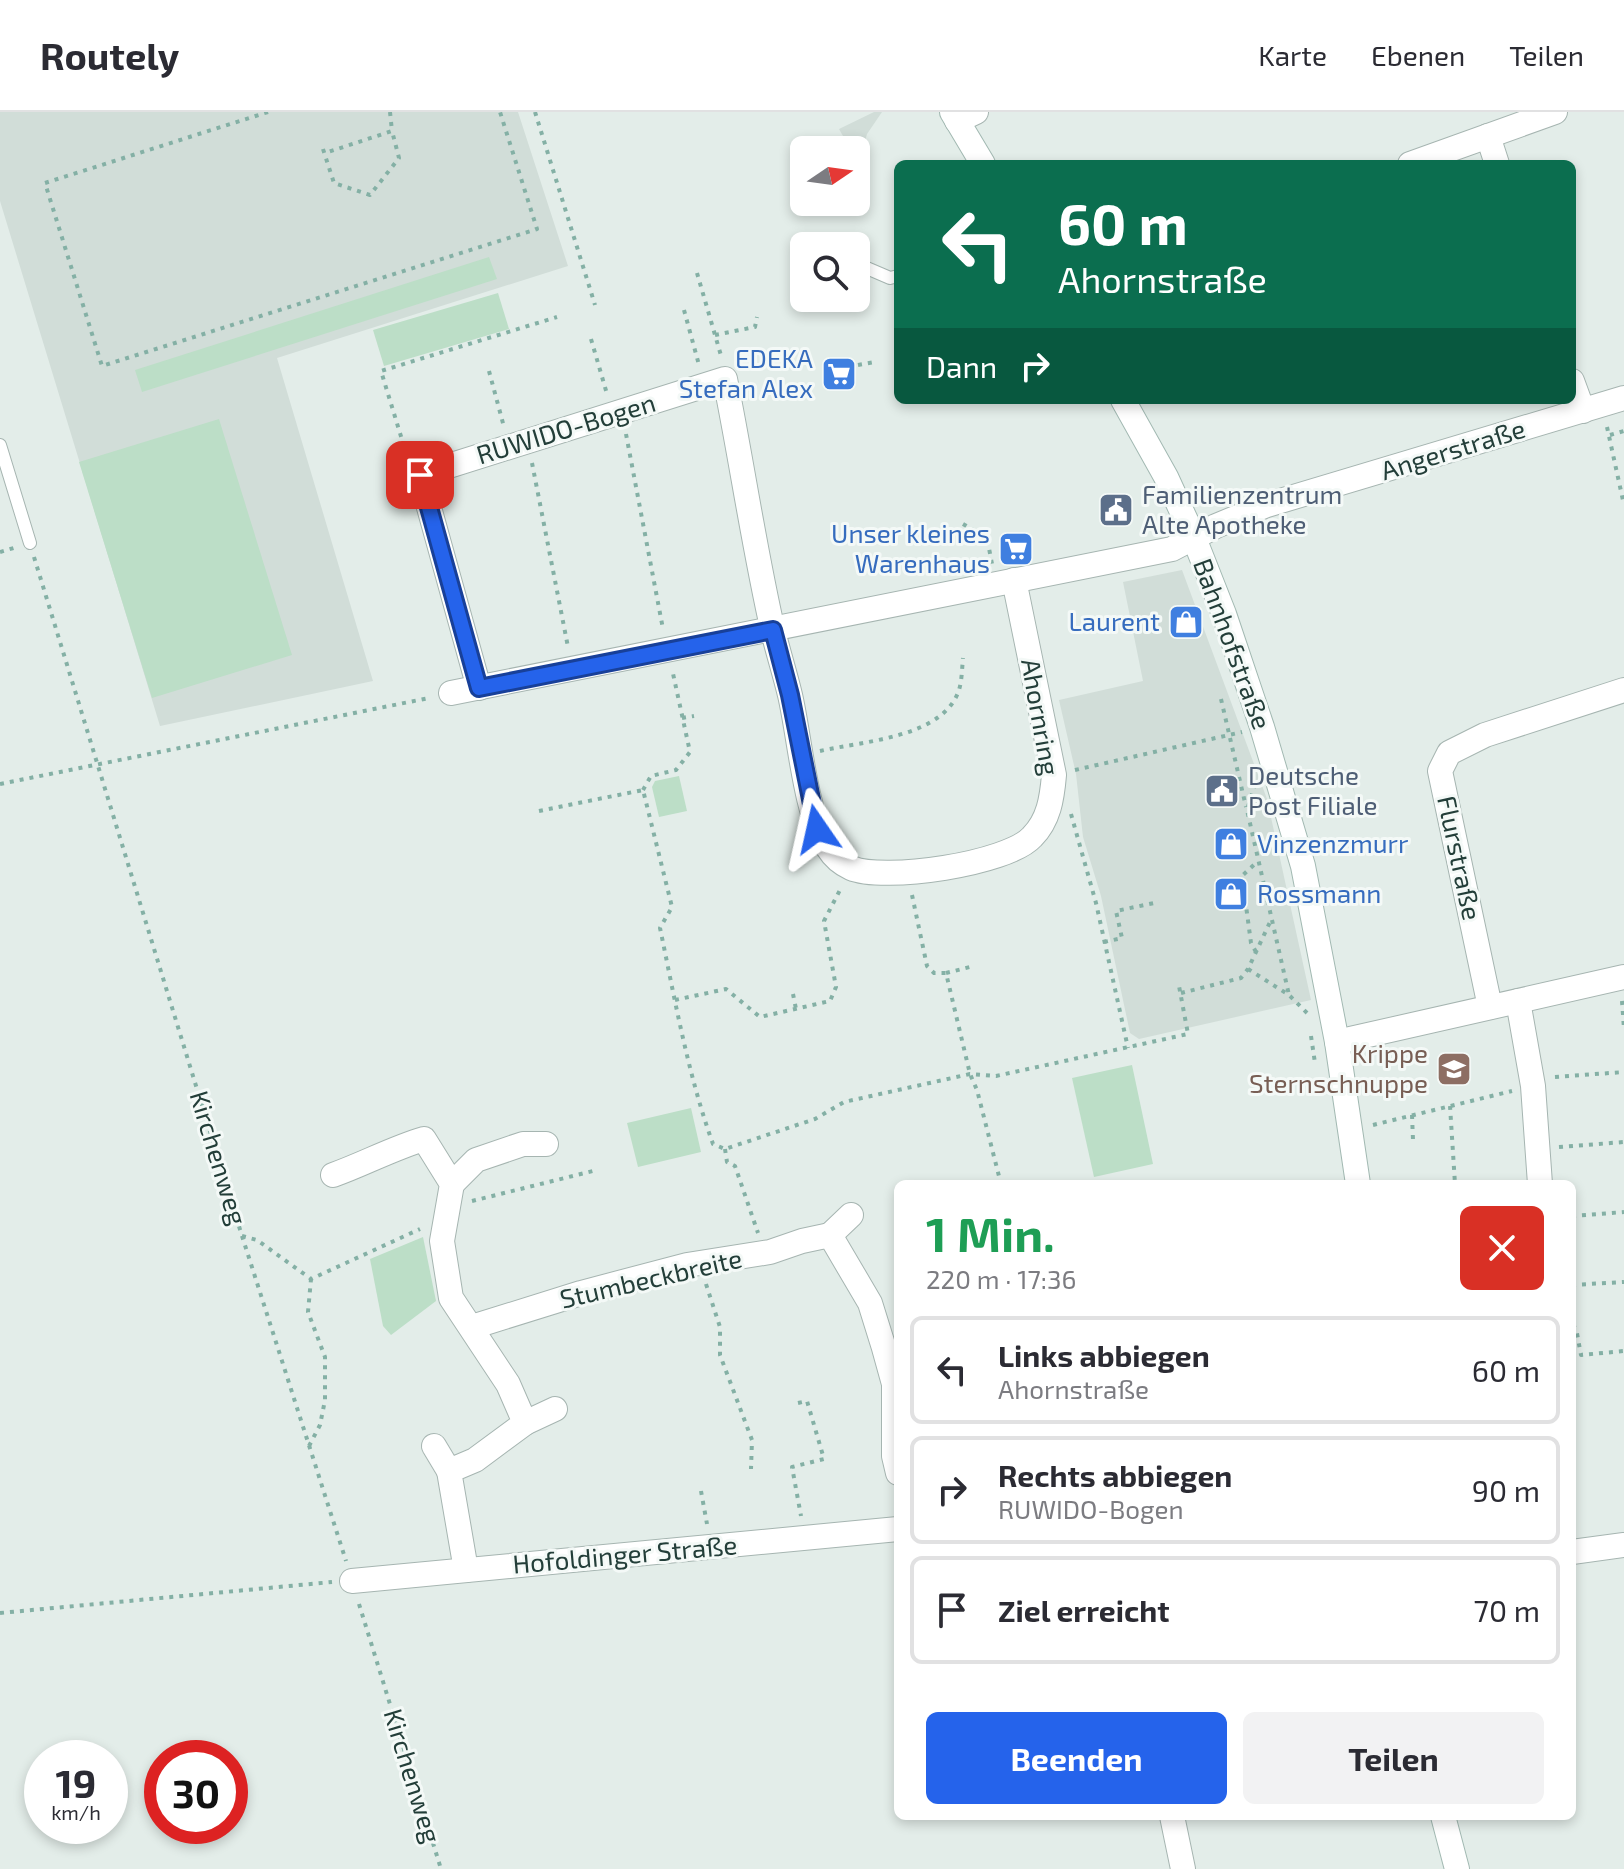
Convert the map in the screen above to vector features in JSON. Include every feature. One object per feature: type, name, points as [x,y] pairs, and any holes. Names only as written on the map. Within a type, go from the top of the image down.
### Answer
[{"type":"street","points":[[1421,160],[1555,112]]},
{"type":"street","points":[[962,115],[981,160]]},
{"type":"street","points":[[1488,136],[1496,160]]},
{"type":"street","points":[[715,382],[817,829],[830,851],[852,868]]},
{"type":"street","name":"RUWIDO-Bogen","points":[[420,475],[715,382]]},
{"type":"street","points":[[1576,386],[1592,408]]},
{"type":"street","name":"Angerstraße","points":[[451,693],[1172,549],[1267,505],[1624,398]]},
{"type":"street","name":"Bahnhofstraße","points":[[1125,404],[1166,477],[1194,538],[1224,614],[1262,727],[1303,866],[1337,1042],[1357,1180]]},
{"type":"street","points":[[420,475],[479,688]]},
{"type":"street","name":"Ahornring","points":[[852,868],[869,872],[907,873],[1005,853],[1032,838],[1051,803],[1054,775],[1005,582]]},
{"type":"street","name":"Flurstraße","points":[[1490,1007],[1440,771],[1449,753],[1485,735],[1624,690]]},
{"type":"street","points":[[1337,1042],[1622,978]]},
{"type":"street","points":[[1518,1001],[1522,1085],[1538,1149],[1540,1180]]},
{"type":"street","points":[[333,1175],[360,1166],[396,1147],[424,1139],[447,1205],[443,1260],[451,1298],[508,1384],[525,1423]]},
{"type":"street","points":[[447,1205],[476,1160],[523,1144],[546,1144]]},
{"type":"street","name":"Stumbeckbreite","points":[[472,1327],[581,1293],[830,1235],[851,1215]]},
{"type":"street","points":[[830,1235],[870,1303],[891,1372],[894,1384],[894,1456]]},
{"type":"street","points":[[449,1471],[475,1460],[525,1423],[555,1409]]},
{"type":"street","points":[[434,1446],[449,1471],[466,1570]]},
{"type":"street","name":"Hofoldinger Straße","points":[[341,1582],[894,1529]]},
{"type":"street","points":[[1576,1551],[1624,1545]]},
{"type":"street","points":[[1173,1820],[1183,1869]]},
{"type":"street","points":[[1444,1820],[1457,1869]]},
{"type":"lane","points":[[870,269],[894,277]]},
{"type":"lane","points":[[0,445],[30,543]]},
{"type":"path","points":[[268,112],[45,183],[102,366],[537,229],[500,112]]},
{"type":"path","points":[[390,112],[399,158]]},
{"type":"path","points":[[535,112],[595,305]]},
{"type":"path","points":[[392,131],[324,151],[334,183],[370,195],[399,158],[407,156]]},
{"type":"path","points":[[697,273],[715,335],[715,382]]},
{"type":"path","points":[[684,310],[715,382]]},
{"type":"path","points":[[420,475],[408,461],[381,371],[557,317]]},
{"type":"path","points":[[715,335],[755,327],[757,317]]},
{"type":"path","points":[[591,339],[617,413],[690,752],[676,770],[651,776],[643,790],[672,907],[660,928],[703,1117],[713,1144],[725,1149],[815,1119],[844,1102],[970,1074],[996,1076],[1188,1034],[1179,986]]},
{"type":"path","points":[[858,365],[875,362]]},
{"type":"path","points":[[489,371],[518,444],[572,669]]},
{"type":"path","points":[[1592,408],[1610,435],[1624,505]]},
{"type":"path","points":[[1610,435],[1624,431]]},
{"type":"path","points":[[963,524],[987,538],[1005,582]]},
{"type":"path","name":"Kirchenweg","points":[[30,543],[309,1446],[341,1582],[441,1869]]},
{"type":"path","points":[[802,754],[923,729],[941,717],[959,690],[963,658]]},
{"type":"path","points":[[0,784],[451,693]]},
{"type":"path","points":[[1221,699],[1289,995]]},
{"type":"path","points":[[682,718],[694,716]]},
{"type":"path","points":[[1054,775],[1262,727]]},
{"type":"path","points":[[539,811],[643,790]]},
{"type":"path","points":[[1071,811],[1128,1048]]},
{"type":"path","points":[[1256,952],[1251,943],[1240,880],[1258,861]]},
{"type":"path","points":[[675,1000],[726,989],[760,1017],[830,1001],[836,987],[824,921],[852,868]]},
{"type":"path","points":[[907,873],[927,966],[934,973],[974,966]]},
{"type":"path","points":[[1104,942],[1122,938],[1116,911],[1159,902]]},
{"type":"path","points":[[1180,993],[1241,978],[1272,918]]},
{"type":"path","points":[[1248,969],[1289,995],[1309,1014]]},
{"type":"path","points":[[946,973],[1000,1180]]},
{"type":"path","points":[[1622,978],[1624,1029]]},
{"type":"path","points":[[793,994],[796,1009]]},
{"type":"path","points":[[1370,1136],[1368,1126],[1522,1085],[1624,1072]]},
{"type":"path","points":[[1450,1106],[1455,1180]]},
{"type":"path","points":[[1412,1115],[1413,1140]]},
{"type":"path","points":[[1538,1149],[1624,1142]]},
{"type":"path","points":[[725,1149],[727,1162],[735,1166],[759,1237],[740,1245],[741,1257]]},
{"type":"path","points":[[311,1279],[432,1223],[447,1205],[597,1170]]},
{"type":"path","points":[[1576,1216],[1624,1212]]},
{"type":"path","points":[[242,1236],[257,1240],[311,1279]]},
{"type":"path","points":[[698,1264],[713,1299],[720,1327],[720,1355],[752,1440],[751,1469]]},
{"type":"path","points":[[309,1446],[320,1425],[325,1400],[325,1357],[308,1312],[311,1279]]},
{"type":"path","points":[[1576,1285],[1624,1282]]},
{"type":"path","points":[[1576,1328],[1581,1355],[1624,1351]]},
{"type":"path","points":[[798,1403],[807,1401],[824,1459],[792,1467],[805,1538]]},
{"type":"path","points":[[701,1491],[711,1546]]},
{"type":"path","points":[[0,1613],[341,1582]]},
{"type":"shaded area","points":[[0,112],[518,112],[568,266],[277,358],[373,681],[160,726],[0,201]]},
{"type":"shaded area","points":[[874,112],[882,112],[866,136],[843,136],[839,129]]},
{"type":"shaded area","points":[[1182,570],[1267,799],[1311,1000],[1139,1039],[1130,1033],[1101,896],[1083,837],[1076,774],[1059,700],[1143,681],[1123,582]]},
{"type":"green space","points":[[489,257],[497,279],[142,392],[135,370]]},
{"type":"green space","points":[[498,293],[509,329],[384,366],[373,330]]},
{"type":"green space","points":[[219,419],[292,655],[152,698],[79,462]]},
{"type":"green space","points":[[679,776],[687,811],[659,817],[652,787],[655,781]]},
{"type":"green space","points":[[1132,1065],[1153,1164],[1094,1177],[1072,1078]]},
{"type":"green space","points":[[691,1108],[701,1152],[638,1167],[627,1123]]},
{"type":"green space","points":[[423,1237],[436,1301],[391,1335],[383,1326],[370,1259]]},
{"type":"place","name":"EDEKA Stefan Alex","points":[[839,374]]},
{"type":"place","name":"Familienzentrum Alte Apotheke","points":[[1116,510]]},
{"type":"place","name":"Unser kleines Warenhaus","points":[[1016,549]]},
{"type":"place","name":"Laurent","points":[[1186,622]]},
{"type":"place","name":"Deutsche Post Filiale","points":[[1222,791]]},
{"type":"place","name":"Vinzenzmurr","points":[[1231,844]]},
{"type":"place","name":"Rossmann","points":[[1231,894]]},
{"type":"place","name":"Krippe Sternschnuppe","points":[[1454,1069]]},
{"type":"route","points":[[420,475],[479,688],[773,630],[790,695],[817,829]]}]
